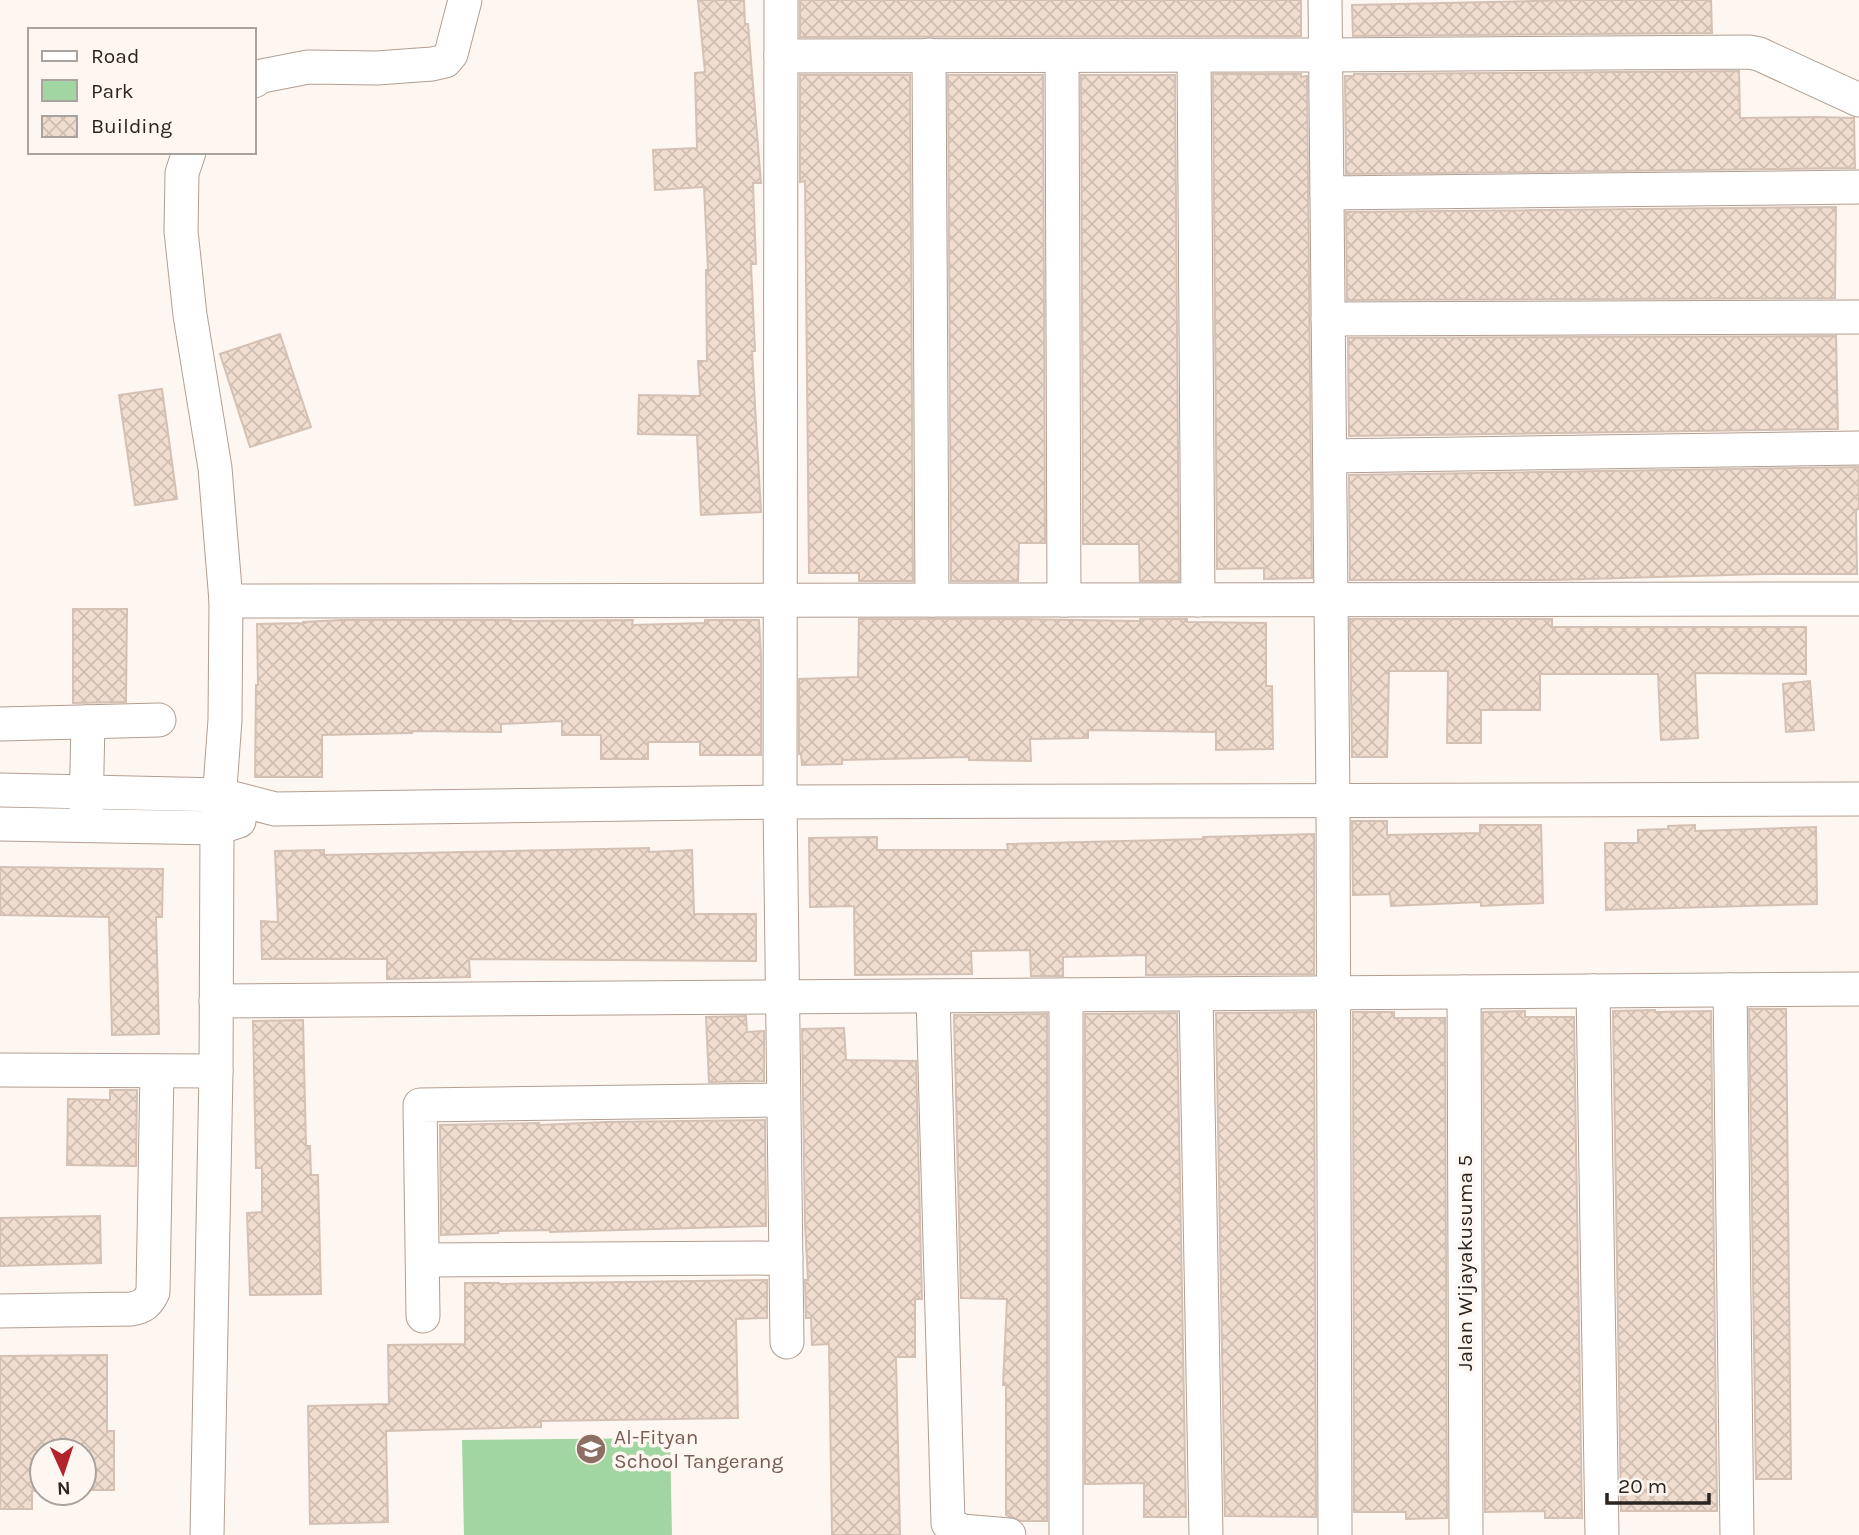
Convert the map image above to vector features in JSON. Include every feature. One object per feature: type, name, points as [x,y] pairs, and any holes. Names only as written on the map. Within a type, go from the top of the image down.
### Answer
[{"type":"street","points":[[256,79],[308,67],[377,68],[445,61],[451,54],[465,0]]},
{"type":"street","points":[[781,0],[780,802],[787,1342]]},
{"type":"street","points":[[1325,0],[1334,801],[1335,1535]]},
{"type":"street","points":[[781,56],[1749,52],[1759,54],[1859,100]]},
{"type":"street","points":[[929,55],[932,600]]},
{"type":"street","points":[[1062,56],[1064,600]]},
{"type":"street","points":[[1194,56],[1198,600]]},
{"type":"street","points":[[188,154],[182,173],[181,231],[190,315],[215,468],[226,601],[225,720],[217,828],[216,1071],[207,1535]]},
{"type":"street","points":[[1327,193],[1859,187]]},
{"type":"street","points":[[1328,319],[1859,317]]},
{"type":"street","points":[[1330,456],[1859,448]]},
{"type":"street","points":[[226,601],[1859,598]]},
{"type":"street","points":[[0,724],[159,720]]},
{"type":"street","points":[[86,825],[88,722]]},
{"type":"street","points":[[0,790],[221,795],[275,809],[780,802],[1859,799]]},
{"type":"street","points":[[0,824],[217,828],[275,809]]},
{"type":"street","points":[[216,1001],[1859,989]]},
{"type":"street","points":[[1730,990],[1737,1535]]},
{"type":"street","points":[[1593,991],[1602,1535]]},
{"type":"street","name":"Jalan Wijayakusuma 5","points":[[1464,992],[1465,1535]]},
{"type":"street","points":[[1196,994],[1206,1535]]},
{"type":"street","points":[[1066,995],[1066,1535]]},
{"type":"street","points":[[933,996],[948,1523],[962,1531],[1009,1535]]},
{"type":"street","points":[[0,1070],[216,1071]]},
{"type":"street","points":[[0,1311],[131,1309],[141,1307],[149,1301],[153,1292],[157,1071]]},
{"type":"street","points":[[423,1316],[421,1105],[783,1100]]},
{"type":"street","points":[[424,1260],[786,1258]]},
{"type":"green space","points":[[670,1438],[672,1535],[464,1535],[462,1440]]},
{"type":"building","points":[[698,0],[744,0],[745,24],[748,24],[761,183],[753,183],[756,264],[751,264],[755,351],[752,351],[761,512],[701,515],[697,435],[638,434],[639,395],[700,396],[698,361],[707,361],[708,270],[704,187],[655,190],[653,150],[697,148],[695,73],[705,72]]},
{"type":"building","points":[[800,0],[1301,0],[1301,36],[800,37]]},
{"type":"building","points":[[1711,0],[1712,33],[1353,36],[1352,5]]},
{"type":"building","points":[[1739,71],[1740,118],[1854,118],[1855,168],[1346,174],[1345,76]]},
{"type":"building","points":[[1213,74],[1307,76],[1312,578],[1264,579],[1264,568],[1217,569]]},
{"type":"building","points":[[800,75],[910,75],[913,581],[859,581],[859,573],[809,573],[805,181],[800,182]]},
{"type":"building","points":[[948,75],[1043,75],[1045,543],[1019,543],[1018,581],[951,581]]},
{"type":"building","points":[[1081,75],[1175,75],[1179,581],[1140,581],[1139,544],[1083,544]]},
{"type":"building","points":[[1836,207],[1835,298],[1347,300],[1346,212]]},
{"type":"building","points":[[280,334],[311,427],[250,447],[220,354]]},
{"type":"building","points":[[1836,336],[1838,429],[1349,436],[1348,338]]},
{"type":"building","points":[[162,389],[177,499],[135,505],[119,395]]},
{"type":"building","points":[[1859,467],[1859,509],[1856,510],[1857,574],[1552,580],[1350,580],[1349,475]]},
{"type":"building","points":[[73,609],[127,609],[126,702],[73,703]]},
{"type":"building","points":[[859,619],[1187,619],[1187,622],[1266,623],[1266,686],[1272,686],[1273,749],[1216,750],[1216,732],[1088,730],[1088,738],[1030,739],[1031,761],[969,760],[969,757],[842,760],[842,764],[802,765],[799,754],[799,679],[858,677]]},
{"type":"building","points":[[1350,619],[1552,619],[1552,627],[1806,627],[1806,674],[1695,673],[1698,738],[1661,740],[1658,674],[1540,674],[1540,710],[1481,710],[1481,743],[1447,743],[1448,671],[1389,671],[1387,757],[1352,757]]},
{"type":"building","points":[[341,620],[633,620],[632,625],[705,623],[705,620],[759,620],[761,755],[700,755],[700,742],[648,742],[648,759],[601,759],[601,735],[562,735],[562,721],[501,724],[501,732],[412,731],[322,735],[322,777],[255,777],[257,624]]},
{"type":"building","points":[[1810,681],[1814,730],[1786,732],[1783,684]]},
{"type":"building","points":[[1352,821],[1387,821],[1387,835],[1480,833],[1480,825],[1541,825],[1543,903],[1481,906],[1481,902],[1391,906],[1390,894],[1353,895]]},
{"type":"building","points":[[1695,825],[1695,831],[1816,827],[1817,904],[1606,910],[1605,843],[1638,843],[1638,830]]},
{"type":"building","points":[[1314,834],[1314,974],[1146,975],[1146,955],[1063,957],[1063,976],[1031,976],[1030,950],[971,951],[972,974],[855,975],[854,906],[810,907],[809,838],[877,837],[877,850],[1008,850],[1007,844]]},
{"type":"building","points":[[649,848],[649,852],[692,850],[694,914],[756,914],[756,961],[469,959],[470,977],[387,979],[387,959],[262,959],[261,921],[278,922],[275,851],[324,850],[324,855]]},
{"type":"building","points":[[0,867],[163,869],[162,917],[156,917],[159,1034],[112,1035],[109,917],[0,915]]},
{"type":"building","points":[[1749,1009],[1786,1009],[1791,1479],[1756,1479]]},
{"type":"building","points":[[1525,1011],[1525,1017],[1574,1017],[1582,1518],[1545,1518],[1545,1511],[1485,1512],[1483,1012]]},
{"type":"building","points":[[1613,1011],[1711,1011],[1717,1511],[1621,1511]]},
{"type":"building","points":[[1314,1012],[1316,1517],[1225,1516],[1216,1013]]},
{"type":"building","points":[[1353,1012],[1394,1012],[1394,1018],[1445,1018],[1447,1518],[1406,1519],[1406,1512],[1354,1512]]},
{"type":"building","points":[[1177,1013],[1186,1517],[1144,1517],[1144,1483],[1085,1484],[1085,1014]]},
{"type":"building","points":[[1047,1014],[1047,1521],[1021,1521],[1006,1515],[1006,1385],[1003,1385],[1007,1299],[961,1298],[954,1015]]},
{"type":"building","points":[[746,1016],[747,1032],[764,1031],[764,1081],[709,1082],[706,1017]]},
{"type":"building","points":[[303,1020],[306,1146],[310,1146],[311,1175],[318,1175],[321,1294],[250,1295],[247,1213],[262,1212],[262,1168],[256,1168],[253,1021]]},
{"type":"building","points":[[844,1028],[846,1060],[916,1061],[922,1299],[915,1299],[915,1357],[896,1357],[900,1535],[832,1535],[829,1344],[812,1345],[811,1318],[806,1318],[805,1280],[808,1280],[802,1029]]},
{"type":"building","points":[[110,1090],[137,1090],[136,1166],[67,1165],[68,1099],[110,1100]]},
{"type":"building","points":[[765,1120],[766,1226],[498,1231],[441,1235],[440,1125]]},
{"type":"building","points":[[100,1216],[101,1263],[0,1266],[0,1218]]},
{"type":"building","points":[[767,1280],[767,1318],[736,1319],[738,1418],[541,1421],[541,1427],[386,1431],[388,1522],[310,1524],[308,1406],[389,1404],[388,1345],[465,1344],[465,1283]]},
{"type":"building","points":[[107,1355],[107,1431],[114,1431],[114,1490],[98,1490],[98,1437],[28,1437],[28,1507],[32,1509],[0,1509],[0,1356]]},
{"type":"place","name":"Al-Fityan School Tangerang","points":[[591,1449]]}]
